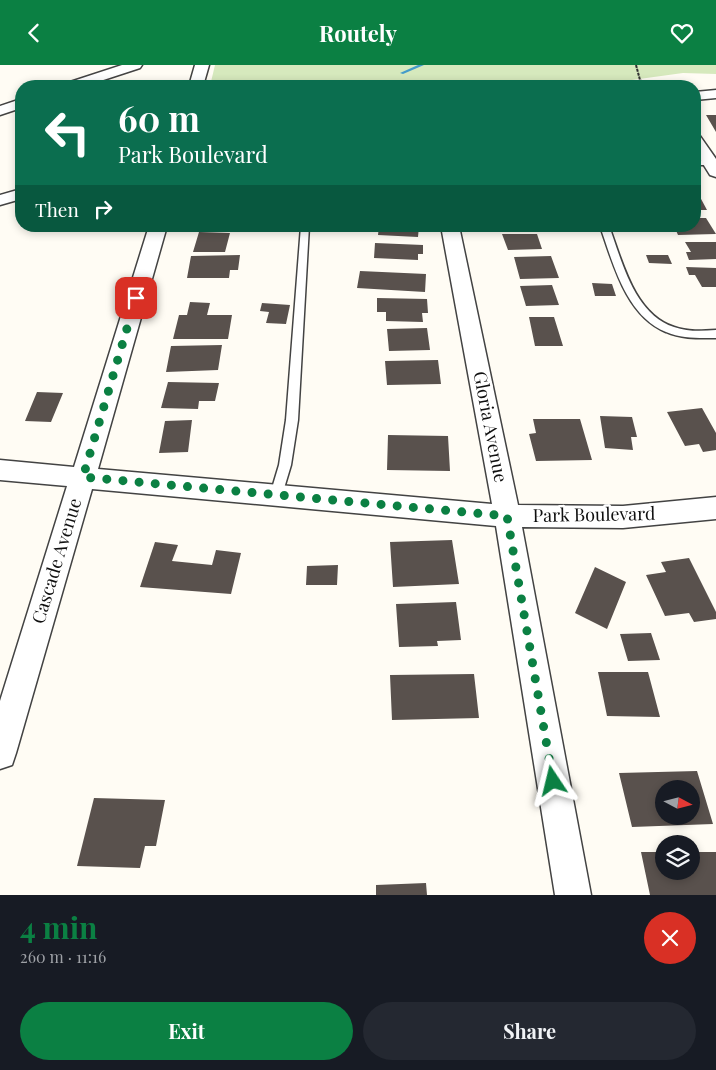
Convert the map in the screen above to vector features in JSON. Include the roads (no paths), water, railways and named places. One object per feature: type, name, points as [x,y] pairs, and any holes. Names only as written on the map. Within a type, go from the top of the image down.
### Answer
[{"type":"street","points":[[90,80],[135,65]]},
{"type":"street","points":[[198,80],[202,65]]},
{"type":"street","points":[[701,95],[716,93]]},
{"type":"street","points":[[0,111],[15,105]]},
{"type":"street","points":[[701,152],[707,166]]},
{"type":"street","points":[[0,200],[15,196]]},
{"type":"street","name":"Cascade Avenue","points":[[0,753],[156,232]]},
{"type":"street","name":"Gloria Avenue","points":[[451,232],[507,516],[573,895]]},
{"type":"street","name":"Park Boulevard","points":[[0,470],[507,516],[623,517],[716,508]]},
{"type":"lane","points":[[276,495],[284,465],[292,420],[305,232]]},
{"type":"lane","points":[[606,232],[628,285],[640,306],[652,321],[661,327],[682,335],[716,335]]},
{"type":"waterway","points":[[402,73],[422,65]]}]
